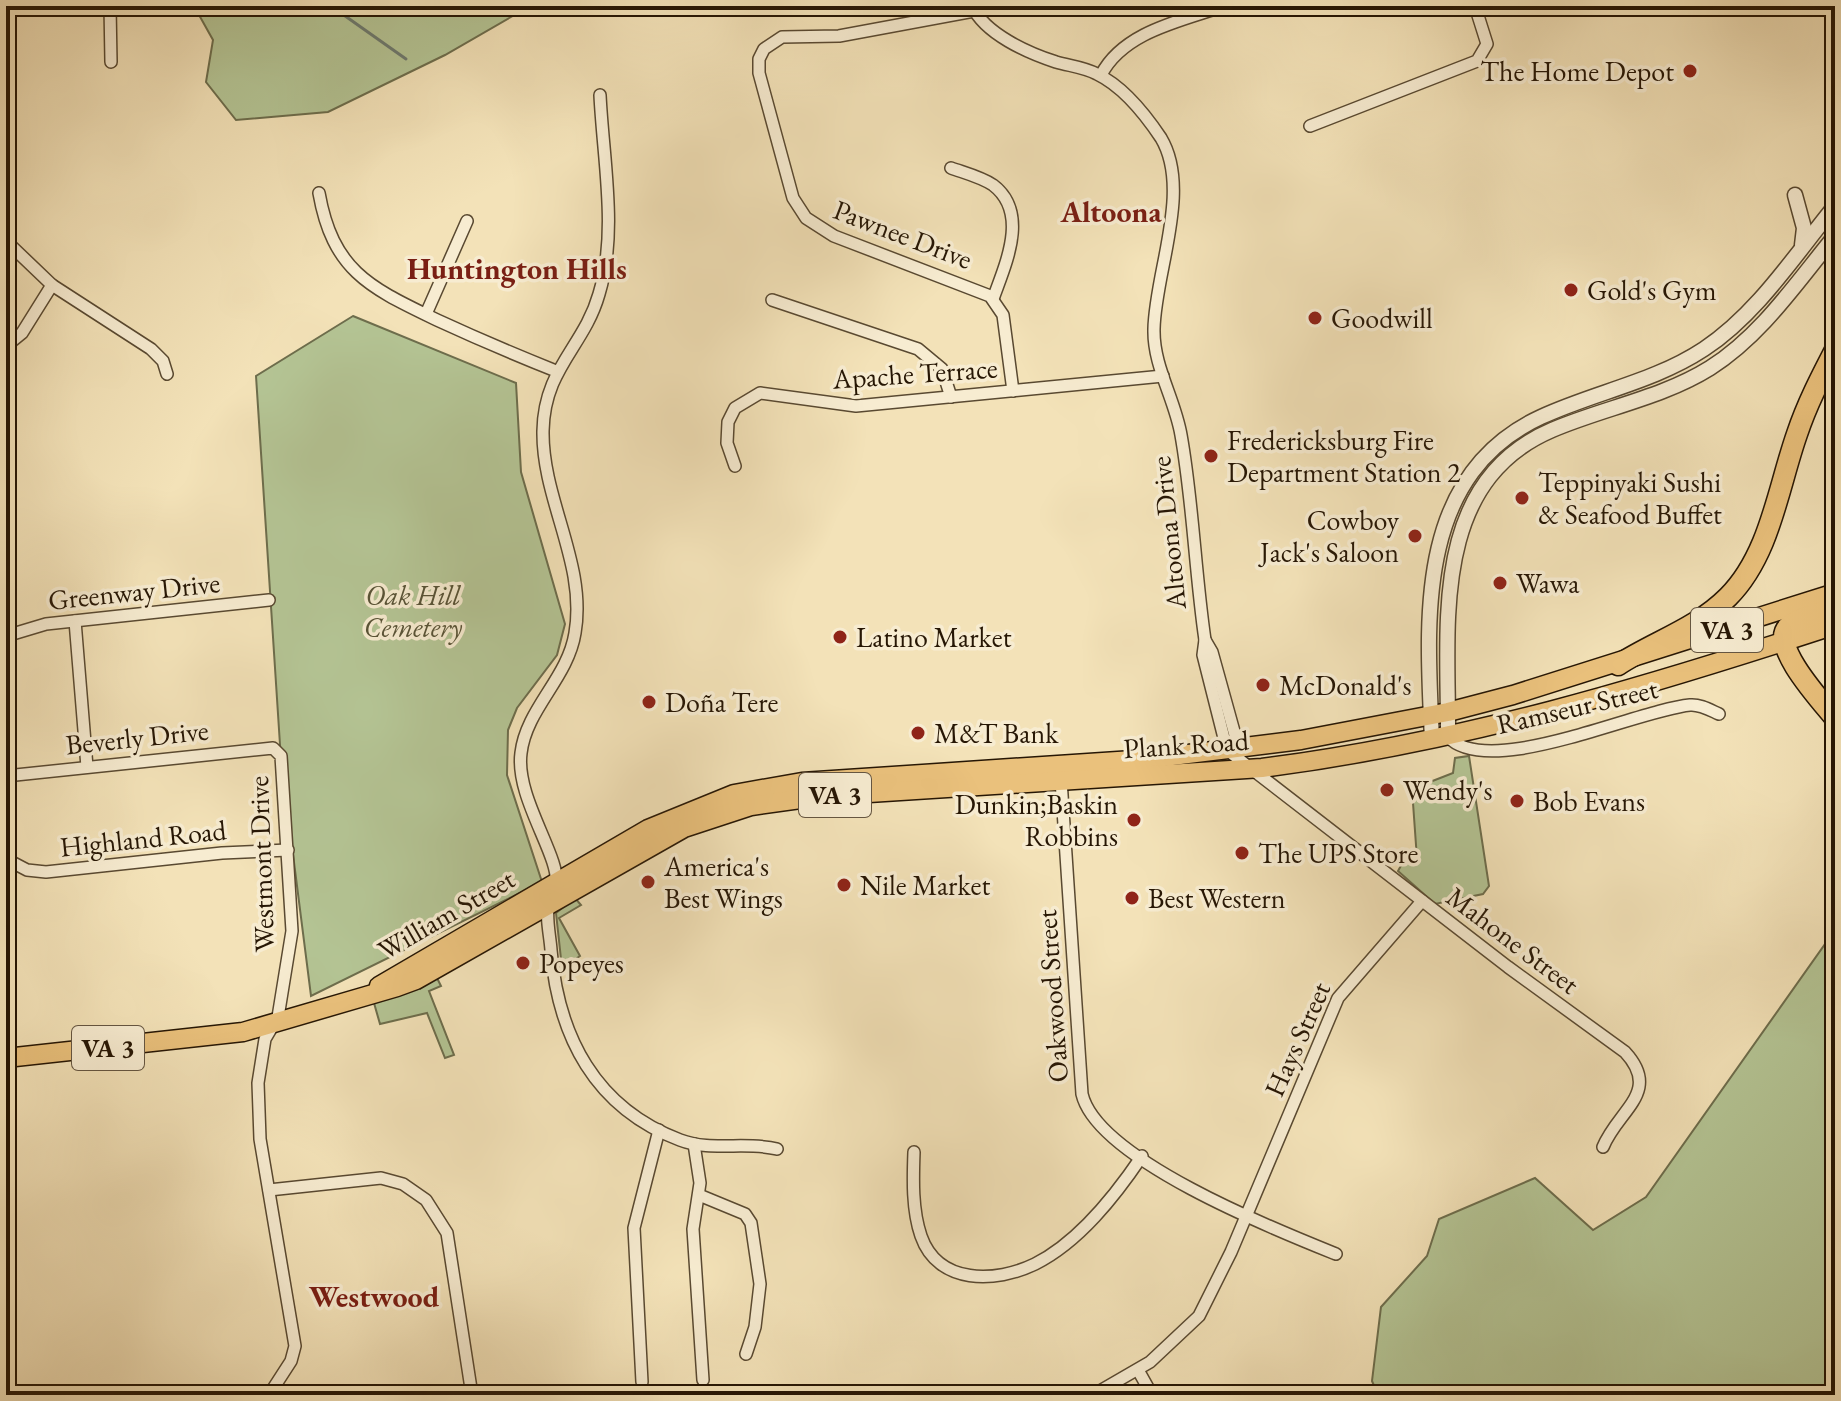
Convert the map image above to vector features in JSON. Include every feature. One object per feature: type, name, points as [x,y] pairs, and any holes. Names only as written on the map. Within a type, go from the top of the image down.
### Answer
[{"type":"highway","points":[[1618,665],[1697,623],[1728,597],[1744,578],[1766,532],[1806,408],[1835,350]]},
{"type":"highway","name":"Plank Road","points":[[557,882],[664,821],[734,794],[802,782],[1232,749],[1440,713],[1618,665],[1835,593]]},
{"type":"highway","points":[[1835,608],[1790,625],[1784,642],[1800,675],[1835,718]]},
{"type":"highway","name":"Plank Road","points":[[547,905],[684,828],[739,809],[792,799],[1247,768],[1327,759],[1440,738],[1584,704],[1835,625]]},
{"type":"highway","points":[[1002,784],[1005,776],[1022,767]]},
{"type":"highway","points":[[947,788],[972,779],[975,770]]},
{"type":"highway","name":"William Street","points":[[364,996],[557,882]]},
{"type":"highway","name":"William Street","points":[[6,1058],[211,1038],[271,1025],[416,980],[547,905]]},
{"type":"street","points":[[110,6],[111,62]]},
{"type":"street","points":[[1101,75],[1109,58],[1127,43],[1224,6]]},
{"type":"street","points":[[1310,126],[1477,61],[1487,44],[1475,6]]},
{"type":"street","name":"Altoona Drive","points":[[973,8],[988,27],[1029,50],[1101,75],[1144,114],[1170,160],[1173,194],[1153,332],[1163,376],[1181,430],[1205,640],[1203,655],[1232,749]]},
{"type":"street","name":"Pawnee Drive","points":[[973,8],[839,36],[782,37],[764,49],[759,59],[759,73],[793,198],[806,218],[834,236],[972,286],[993,299],[1005,323],[1013,391]]},
{"type":"street","points":[[600,95],[607,223],[604,277],[592,315],[556,371],[543,434],[576,587],[577,621],[569,656],[526,731],[520,765],[524,790],[557,882],[547,905],[552,966],[570,1039],[583,1064],[600,1082],[659,1130],[694,1144],[751,1144],[777,1149]]},
{"type":"street","points":[[951,168],[994,186],[1010,209],[1011,242],[993,299]]},
{"type":"street","points":[[319,193],[332,239],[351,268],[376,291],[556,371]]},
{"type":"street","points":[[1795,195],[1804,231],[1802,247]]},
{"type":"street","points":[[1440,713],[1427,625],[1430,587],[1450,512],[1477,469],[1527,424],[1655,375],[1714,343],[1742,319],[1835,206]]},
{"type":"street","points":[[426,314],[467,221]]},
{"type":"street","points":[[1440,738],[1447,607],[1453,561],[1469,512],[1489,479],[1515,452],[1547,432],[1681,383],[1717,363],[1755,331],[1835,236]]},
{"type":"street","points":[[6,241],[52,285],[151,349],[163,361],[167,374]]},
{"type":"street","points":[[6,346],[22,333],[52,285]]},
{"type":"street","points":[[772,300],[918,349],[942,369],[951,397]]},
{"type":"street","name":"Apache Terrace","points":[[735,466],[727,443],[728,422],[735,408],[760,393],[776,393],[842,406],[1163,376]]},
{"type":"street","name":"Greenway Drive","points":[[6,636],[37,625],[269,600]]},
{"type":"street","points":[[75,621],[87,767]]},
{"type":"street","name":"Ramseur Street","points":[[1440,738],[1466,750],[1488,751],[1588,734],[1690,705],[1719,714]]},
{"type":"street","name":"Beverly Drive","points":[[6,776],[273,748]]},
{"type":"street","name":"Westmont Drive","points":[[269,1395],[291,1361],[295,1346],[257,1104],[265,1039],[278,1017],[291,950],[281,756],[273,748]]},
{"type":"street","points":[[1232,749],[1247,768]]},
{"type":"street","name":"Mahone Street","points":[[1247,768],[1633,1060],[1641,1081],[1640,1089],[1603,1147]]},
{"type":"street","name":"Oakwood Street","points":[[1061,780],[1082,1094],[1096,1123],[1213,1203],[1336,1254]]},
{"type":"street","name":"Highland Road","points":[[6,859],[27,870],[46,872],[222,853],[288,850]]},
{"type":"street","name":"Hays Street","points":[[1093,1395],[1138,1370],[1186,1331],[1199,1316],[1245,1217],[1338,998],[1422,901]]},
{"type":"street","points":[[642,1382],[634,1228],[659,1130]]},
{"type":"street","points":[[694,1144],[699,1195],[693,1229],[703,1380]]},
{"type":"street","points":[[914,1152],[918,1225],[927,1249],[935,1260],[958,1274],[978,1277],[1025,1267],[1053,1252],[1106,1203],[1142,1156]]},
{"type":"street","points":[[269,1190],[381,1178],[403,1184],[426,1200],[447,1233],[472,1395]]},
{"type":"street","points":[[699,1195],[745,1214],[751,1223],[760,1284],[755,1327],[746,1354]]},
{"type":"street","points":[[1138,1370],[1152,1395]]},
{"type":"green space","points":[[194,6],[530,6],[445,55],[328,112],[236,120],[206,82],[213,40]]},
{"type":"green space","name":"Oak Hill Cemetery","points":[[353,316],[516,383],[521,472],[565,624],[557,655],[517,708],[508,730],[507,775],[542,882],[311,996],[281,760],[256,376]]},
{"type":"green space","points":[[1469,756],[1489,886],[1483,894],[1435,904],[1398,871],[1403,862],[1417,859],[1412,789],[1453,773],[1455,758]]},
{"type":"green space","points":[[575,898],[581,905],[559,918],[580,956],[562,968],[556,913]]},
{"type":"green space","points":[[1835,930],[1835,1395],[1378,1395],[1372,1381],[1381,1307],[1427,1256],[1439,1219],[1535,1178],[1593,1230],[1646,1197]]},
{"type":"green space","points":[[436,976],[441,986],[429,991],[454,1055],[445,1058],[427,1013],[380,1024],[374,1003]]},
{"type":"waterway","points":[[331,6],[406,59]]},
{"type":"place","name":"The Home Depot","points":[[1690,71]]},
{"type":"place","name":"Gold's Gym","points":[[1571,290]]},
{"type":"place","name":"Goodwill","points":[[1315,318]]},
{"type":"place","name":"Fredericksburg Fire Department Station 2","points":[[1211,456]]},
{"type":"place","name":"Teppinyaki Sushi & Seafood Buffet","points":[[1522,498]]},
{"type":"place","name":"Cowboy Jack's Saloon","points":[[1415,536]]},
{"type":"place","name":"Wawa","points":[[1500,583]]},
{"type":"place","name":"Latino Market","points":[[840,637]]},
{"type":"place","name":"McDonald's","points":[[1263,685]]},
{"type":"place","name":"Doña Tere","points":[[649,702]]},
{"type":"place","name":"M&T Bank","points":[[918,733]]},
{"type":"place","name":"Wendy's","points":[[1387,790]]},
{"type":"place","name":"Bob Evans","points":[[1517,801]]},
{"type":"place","name":"Dunkin;Baskin Robbins","points":[[1134,820]]},
{"type":"place","name":"The UPS Store","points":[[1242,853]]},
{"type":"place","name":"America's Best Wings","points":[[648,882]]},
{"type":"place","name":"Nile Market","points":[[844,885]]},
{"type":"place","name":"Best Western","points":[[1132,898]]},
{"type":"place","name":"Popeyes","points":[[523,963]]},
{"type":"district","name":"Altoona","points":[[1111,212]]},
{"type":"district","name":"Huntington Hills","points":[[517,269]]},
{"type":"district","name":"Westwood","points":[[374,1297]]}]
